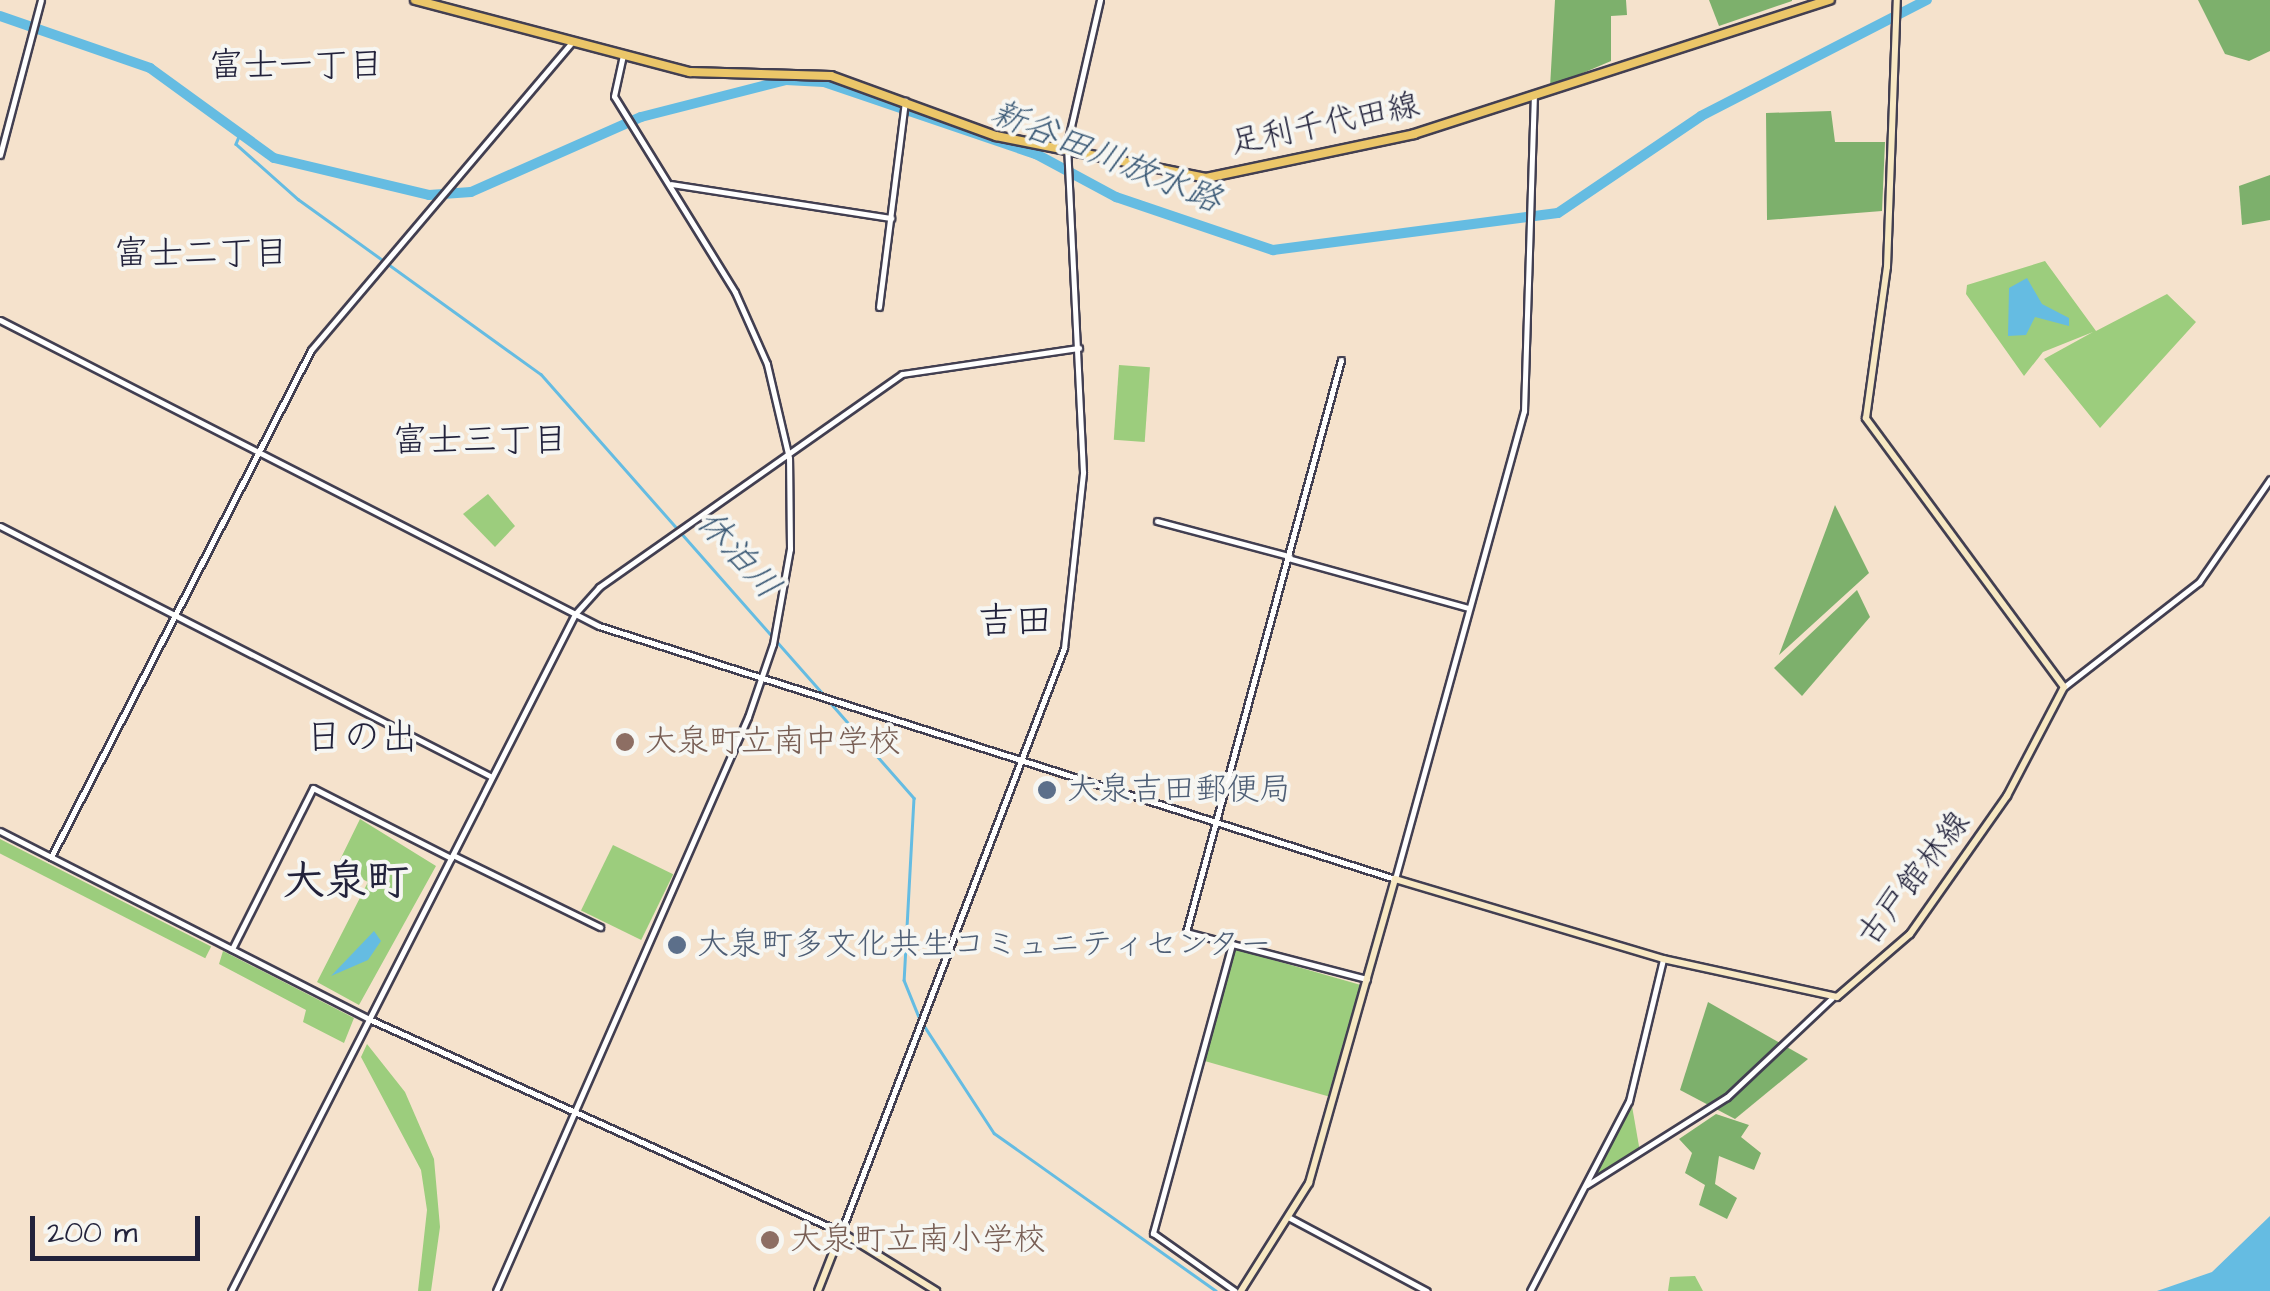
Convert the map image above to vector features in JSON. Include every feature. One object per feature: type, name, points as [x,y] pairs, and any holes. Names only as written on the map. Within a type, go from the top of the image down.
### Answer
[{"type":"main road","name":"足利千代田線","points":[[415,0],[623,56],[732,76],[831,76],[996,136],[1206,178],[1414,134],[1830,0]]},
{"type":"main road","points":[[1897,3],[1887,267],[1866,418],[2064,686]]},
{"type":"main road","name":"古戸館林線","points":[[1832,998],[1910,934],[2006,796],[2064,686]]},
{"type":"main road","points":[[1238,1291],[1290,1218],[1316,1163],[1394,879],[1663,959],[1832,998]]},
{"type":"main road","points":[[818,1291],[841,1232],[936,1291]]},
{"type":"street","points":[[0,154],[42,0]]},
{"type":"street","points":[[0,831],[369,1019],[841,1232],[1024,768],[1058,670],[1077,570],[1079,348],[1068,150],[1100,0]]},
{"type":"street","points":[[50,857],[311,350],[381,262],[572,42]]},
{"type":"street","points":[[496,1291],[762,681],[775,637],[790,549],[789,458],[747,314],[613,92],[623,56]]},
{"type":"street","points":[[0,320],[576,614],[1024,768],[1394,879],[1524,410],[1534,94]]},
{"type":"street","points":[[879,306],[905,103]]},
{"type":"street","points":[[669,183],[891,218]]},
{"type":"street","points":[[231,1291],[576,614],[613,574],[789,458],[916,367],[1079,348]]},
{"type":"street","points":[[1342,360],[1186,932],[1367,979]]},
{"type":"street","points":[[2064,686],[2207,574],[2270,479]]},
{"type":"street","points":[[1157,521],[1468,608]]},
{"type":"street","points":[[0,526],[493,777]]},
{"type":"street","points":[[232,949],[313,788],[600,927]]},
{"type":"street","points":[[1232,944],[1153,1233],[1238,1291]]},
{"type":"street","points":[[1530,1291],[1630,1101],[1663,959]]},
{"type":"street","points":[[1585,1186],[1727,1097],[1832,998]]},
{"type":"street","points":[[1290,1218],[1427,1291]]},
{"type":"green space","points":[[1555,0],[1626,0],[1627,15],[1611,16],[1611,61],[1550,87]]},
{"type":"green space","points":[[1709,0],[1792,0],[1792,1],[1719,26]]},
{"type":"green space","points":[[2198,0],[2270,0],[2270,51],[2249,61],[2225,54]]},
{"type":"green space","points":[[1831,111],[1835,142],[1885,142],[1882,211],[1767,220],[1766,113]]},
{"type":"green space","points":[[2270,175],[2270,220],[2242,225],[2239,186]]},
{"type":"green space","points":[[2045,261],[2096,331],[2167,294],[2196,322],[2100,428],[2044,359],[2093,332],[2043,352],[2024,376],[1966,294],[1967,285]]},
{"type":"green space","points":[[1119,365],[1150,367],[1145,442],[1114,440]]},
{"type":"green space","points":[[488,494],[515,526],[495,547],[463,514]]},
{"type":"green space","points":[[1835,505],[1869,573],[1779,655],[1827,527]]},
{"type":"green space","points":[[1857,590],[1870,617],[1802,696],[1774,668]]},
{"type":"green space","points":[[360,819],[436,866],[359,1005],[317,982],[368,882],[337,866]]},
{"type":"green space","points":[[0,839],[211,947],[205,958],[0,854]]},
{"type":"green space","points":[[613,845],[673,874],[641,940],[581,911]]},
{"type":"green space","points":[[1235,949],[1360,985],[1328,1096],[1203,1061]]},
{"type":"green space","points":[[223,951],[354,1018],[344,1043],[303,1022],[306,1010],[219,964]]},
{"type":"green space","points":[[1708,1002],[1808,1059],[1735,1119],[1680,1090]]},
{"type":"green space","points":[[367,1044],[405,1092],[434,1159],[440,1227],[431,1291],[418,1291],[427,1210],[421,1170],[361,1057]]},
{"type":"green space","points":[[1632,1106],[1640,1152],[1588,1181]]},
{"type":"green space","points":[[1716,1114],[1749,1125],[1741,1137],[1761,1153],[1754,1170],[1719,1156],[1715,1184],[1737,1198],[1727,1219],[1699,1205],[1705,1185],[1685,1173],[1692,1153],[1679,1139]]},
{"type":"green space","points":[[1695,1276],[1703,1291],[1668,1291],[1670,1277]]},
{"type":"water","points":[[2027,278],[2042,304],[2069,318],[2069,326],[2035,317],[2026,335],[2008,336],[2009,288]]},
{"type":"water","points":[[374,931],[381,941],[368,960],[331,976]]},
{"type":"water","points":[[2270,1216],[2270,1291],[2157,1291],[2212,1272]]},
{"type":"waterway","name":"新谷田川放水路","points":[[0,16],[150,68],[274,158],[429,195],[471,192],[641,117],[786,80],[824,82],[1036,154],[1116,197],[1273,250],[1558,213],[1701,116],[1927,0]]},
{"type":"waterway","name":"休泊川","points":[[241,132],[236,144],[298,199],[541,374],[824,695]]},
{"type":"waterway","name":"休泊川","points":[[829,701],[914,798],[904,980],[919,1017]]},
{"type":"waterway","name":"休泊川","points":[[923,1024],[994,1133],[1216,1291]]},
{"type":"place","name":"大泉町立南中学校","points":[[625,742]]},
{"type":"place","name":"大泉吉田郵便局","points":[[1047,790]]},
{"type":"place","name":"大泉町多文化共生コミュニティセンター","points":[[677,945]]},
{"type":"place","name":"大泉町立南小学校","points":[[770,1240]]},
{"type":"district","name":"富士一丁目","points":[[296,66]]},
{"type":"district","name":"富士二丁目","points":[[201,254]]},
{"type":"district","name":"富士三丁目","points":[[480,441]]},
{"type":"district","name":"吉田","points":[[1015,623]]},
{"type":"district","name":"日の出","points":[[362,739]]},
{"type":"district","name":"大泉町","points":[[346,882]]}]
